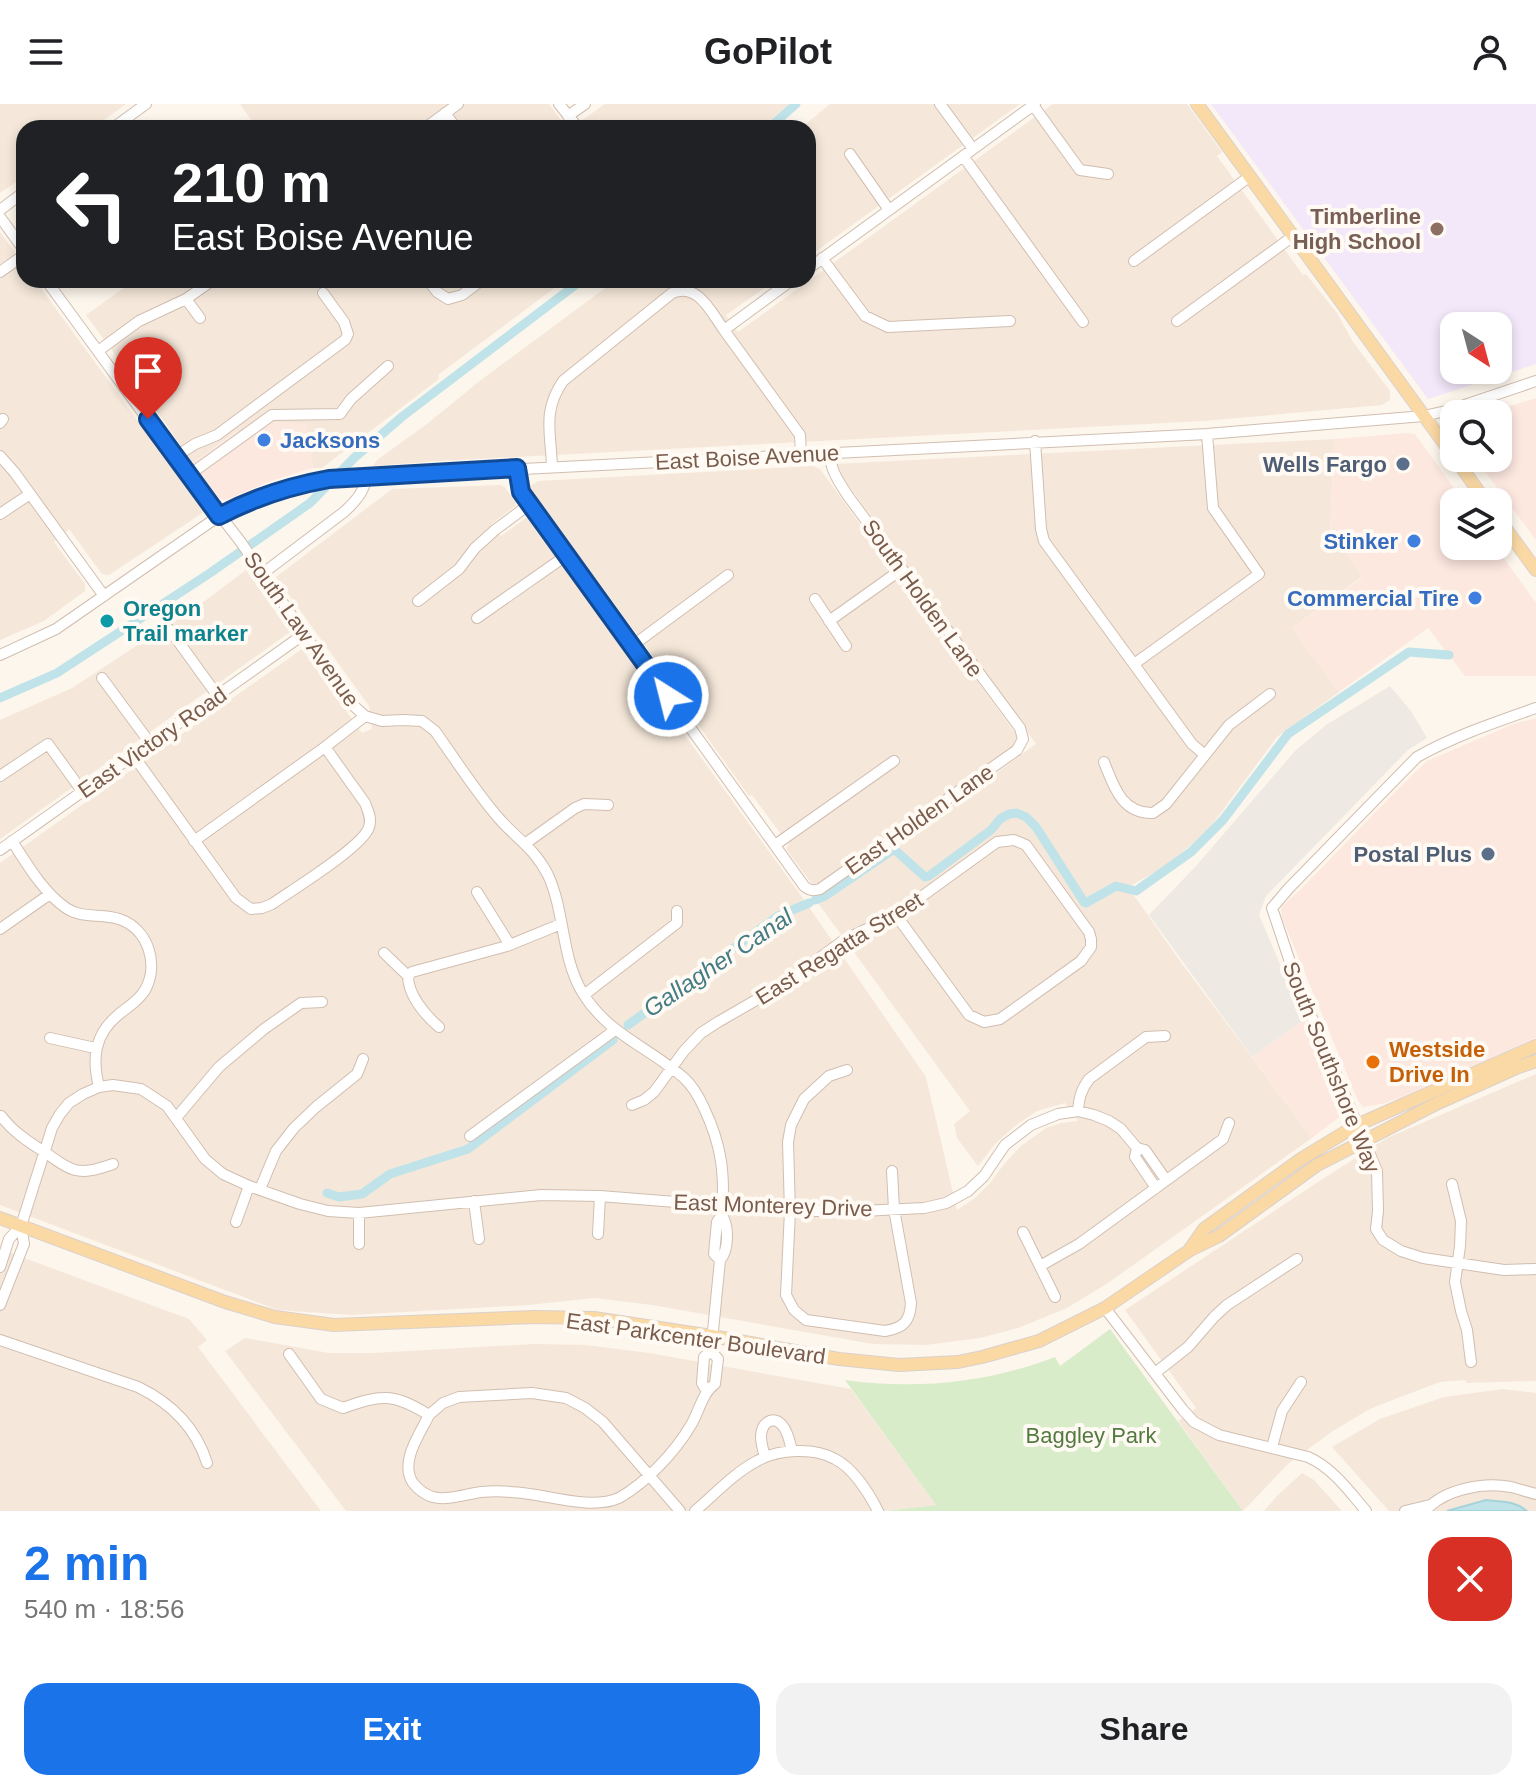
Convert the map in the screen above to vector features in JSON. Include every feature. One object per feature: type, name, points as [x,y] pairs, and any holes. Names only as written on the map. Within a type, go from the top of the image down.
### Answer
[{"type":"main road","points":[[1197,104],[1440,438]]},
{"type":"main road","points":[[1512,537],[1536,570]]},
{"type":"main road","name":"East Parkcenter Boulevard","points":[[1190,1250],[1204,1229],[1301,1159],[1357,1125],[1536,1046]]},
{"type":"main road","name":"East Parkcenter Boulevard","points":[[0,1218],[225,1302],[275,1317],[334,1325],[535,1317],[594,1318],[854,1361],[899,1365],[958,1362],[1039,1341],[1105,1308],[1190,1250],[1219,1236],[1317,1165],[1438,1103],[1536,1061]]},
{"type":"street","points":[[124,120],[146,104]]},
{"type":"street","points":[[436,120],[458,104]]},
{"type":"street","points":[[559,104],[572,120]]},
{"type":"street","points":[[568,116],[585,104]]},
{"type":"street","points":[[940,104],[968,153],[1083,322]]},
{"type":"street","points":[[816,263],[1034,105],[1080,170],[1108,174]]},
{"type":"street","points":[[445,113],[450,120]]},
{"type":"street","points":[[850,154],[889,210]]},
{"type":"street","points":[[1134,261],[1249,177]]},
{"type":"street","points":[[0,217],[16,240]]},
{"type":"street","points":[[1177,321],[1292,237]]},
{"type":"street","points":[[822,258],[865,316],[888,327],[1010,321]]},
{"type":"street","points":[[0,272],[16,259]]},
{"type":"street","name":"South Law Avenue","points":[[52,288],[240,541],[355,707],[365,716],[382,721],[422,721],[435,731],[497,817],[526,843],[539,860],[554,891],[570,964],[584,995],[615,1030],[686,1079],[715,1130],[723,1163],[722,1210],[727,1224],[712,1336],[711,1351],[718,1359],[715,1384],[706,1390],[691,1426],[671,1455],[648,1475]]},
{"type":"street","points":[[98,351],[139,321],[186,299],[202,288]]},
{"type":"street","points":[[434,288],[448,299],[471,288]]},
{"type":"street","points":[[724,330],[781,288]]},
{"type":"street","points":[[552,467],[548,414],[553,395],[563,381],[679,290],[699,296],[800,435],[801,455]]},
{"type":"street","points":[[175,457],[217,435],[345,340],[348,334],[344,322],[323,293]]},
{"type":"street","points":[[186,299],[200,318]]},
{"type":"street","points":[[189,475],[272,415],[340,414],[351,399],[388,366]]},
{"type":"street","name":"East Boise Avenue","points":[[0,655],[56,629],[219,516],[268,493],[299,484],[329,479],[517,468],[1207,434],[1424,416],[1536,381]]},
{"type":"street","points":[[1134,664],[1259,574],[1213,508],[1207,434]]},
{"type":"street","points":[[1035,441],[1044,541],[1192,744],[1205,755]]},
{"type":"street","name":"South Holden Lane","points":[[830,453],[836,477],[1020,728],[1023,739]]},
{"type":"street","points":[[0,456],[104,596]]},
{"type":"street","points":[[517,468],[521,492],[775,845],[894,761]]},
{"type":"street","points":[[262,574],[356,501],[367,477]]},
{"type":"street","points":[[0,514],[30,494]]},
{"type":"street","points":[[418,601],[459,569],[475,548],[495,530],[530,504]]},
{"type":"street","points":[[477,618],[567,555]]},
{"type":"street","points":[[829,621],[902,569]]},
{"type":"street","points":[[632,646],[728,575]]},
{"type":"street","points":[[815,599],[846,646]]},
{"type":"street","points":[[170,630],[217,695]]},
{"type":"street","name":"East Victory Road","points":[[0,849],[304,634]]},
{"type":"street","points":[[102,678],[150,743]]},
{"type":"street","points":[[1104,762],[1114,787],[1127,804],[1134,811],[1153,813],[1166,804],[1229,725],[1270,694]]},
{"type":"street","name":"South Southshore Way","points":[[1457,1262],[1423,1258],[1401,1251],[1383,1240],[1376,1229],[1377,1171],[1296,980],[1272,908],[1417,757],[1507,717],[1536,708]]},
{"type":"street","points":[[194,841],[365,716]]},
{"type":"street","name":"East Holden Lane","points":[[775,845],[804,886],[809,890],[820,889],[1017,750],[1023,739]]},
{"type":"street","points":[[0,776],[48,744],[82,791]]},
{"type":"street","points":[[133,755],[236,898],[251,909],[272,904],[358,843],[371,825],[365,803],[325,747]]},
{"type":"street","points":[[526,843],[575,808],[584,804],[608,805]]},
{"type":"street","name":"East Regatta Street","points":[[632,1105],[654,1092],[692,1041],[718,1022],[784,984],[844,940],[896,915],[997,842],[1014,840],[1026,845],[1089,932],[1091,947],[1081,961],[1000,1019],[984,1022],[969,1015],[896,915]]},
{"type":"street","points":[[0,1267],[9,1239],[21,1226],[52,1128],[69,1103],[99,1087],[95,1073],[95,1048],[116,1016],[134,1004],[152,973],[147,943],[139,933],[118,918],[90,917],[68,910],[50,894],[12,841]]},
{"type":"street","points":[[477,892],[510,945]]},
{"type":"street","points":[[0,929],[50,894]]},
{"type":"street","points":[[584,995],[677,923],[677,911]]},
{"type":"street","points":[[408,976],[417,969],[510,945],[561,924]]},
{"type":"street","points":[[384,953],[408,976],[410,988],[427,1017],[439,1027]]},
{"type":"street","points":[[176,1118],[219,1067],[264,1029],[301,1003],[322,1002]]},
{"type":"street","points":[[470,1136],[615,1030]]},
{"type":"street","points":[[1165,1036],[1146,1037],[1089,1079],[1079,1096],[1078,1111],[1109,1121],[1121,1129],[1137,1148],[1145,1150],[1166,1180]]},
{"type":"street","points":[[50,1038],[95,1048]]},
{"type":"street","points":[[236,1222],[276,1151],[316,1107],[357,1074],[363,1059]]},
{"type":"street","points":[[847,1070],[829,1076],[804,1099],[788,1142],[790,1211],[786,1295],[794,1310],[806,1320],[885,1331],[897,1329],[906,1322],[911,1303],[894,1209],[892,1171]]},
{"type":"street","name":"East Monterey Drive","points":[[99,1087],[113,1085],[141,1089],[167,1106],[197,1148],[223,1174],[254,1188],[328,1211],[359,1213],[541,1195],[600,1196],[722,1210],[924,1208],[946,1203],[968,1191],[984,1176],[1005,1145],[1031,1125],[1058,1114],[1078,1111]]},
{"type":"street","points":[[1,1116],[22,1138],[67,1167],[91,1171],[113,1164]]},
{"type":"street","points":[[1040,1266],[1079,1244],[1223,1139],[1229,1123]]},
{"type":"street","points":[[1137,1148],[1135,1157],[1156,1188]]},
{"type":"street","points":[[1452,1184],[1461,1221],[1455,1282],[1471,1362]]},
{"type":"street","points":[[598,1234],[600,1196]]},
{"type":"street","points":[[474,1201],[479,1239]]},
{"type":"street","points":[[359,1213],[359,1244]]},
{"type":"street","points":[[0,1305],[24,1244],[21,1226]]},
{"type":"street","points":[[1023,1232],[1055,1297]]},
{"type":"street","points":[[1155,1373],[1188,1347],[1227,1305],[1297,1259]]},
{"type":"street","points":[[1457,1262],[1504,1270],[1536,1269]]},
{"type":"street","points":[[1105,1308],[1194,1422],[1219,1435],[1318,1461],[1366,1511]]},
{"type":"street","points":[[0,1340],[155,1395],[185,1421],[203,1450],[207,1463]]},
{"type":"street","points":[[289,1354],[321,1399],[343,1408],[371,1398],[388,1398],[407,1402],[429,1415]]},
{"type":"street","points":[[1272,1447],[1282,1411],[1301,1382]]},
{"type":"street","points":[[648,1475],[615,1500],[579,1504],[514,1491],[433,1497],[415,1485],[408,1468],[410,1454],[429,1415],[443,1403],[459,1397],[532,1393],[566,1398],[603,1422],[680,1511]]},
{"type":"street","points":[[765,1457],[761,1432],[764,1424],[770,1421],[781,1423],[786,1429],[792,1451]]},
{"type":"street","points":[[695,1511],[742,1470],[765,1457],[792,1451],[835,1458],[853,1475],[878,1511]]},
{"type":"street","points":[[1405,1511],[1428,1508],[1455,1493],[1486,1486],[1509,1487],[1536,1494]]},
{"type":"shaded area","points":[[0,104],[126,104],[104,120],[16,120],[16,182],[0,193]]},
{"type":"shaded area","points":[[240,104],[549,104],[561,120],[251,120]]},
{"type":"shaded area","points":[[605,104],[789,104],[771,120],[582,120]]},
{"type":"shaded area","points":[[830,104],[1020,104],[816,251],[816,120],[811,120]]},
{"type":"shaded area","points":[[1053,104],[1187,104],[1222,152],[1217,156],[1303,275],[1306,274],[1337,313],[1353,342],[1390,391],[1390,400],[1382,405],[1204,421],[373,466],[477,383],[605,288],[765,288],[726,315],[738,332],[799,288],[816,288],[816,276]]},
{"type":"shaded area","points":[[1211,104],[1536,104],[1536,364],[1512,372],[1512,312],[1440,312],[1440,384],[1474,384],[1428,399]]},
{"type":"shaded area","points":[[0,232],[16,254],[16,288],[41,288],[204,512],[109,575],[102,574],[69,529],[54,542],[85,584],[85,591],[44,621],[0,640]]},
{"type":"shaded area","points":[[124,288],[554,288],[438,375],[439,379],[322,468],[313,468],[306,424],[245,441],[237,431],[193,463],[86,315]]},
{"type":"shaded area","points":[[1536,398],[1536,540],[1512,508],[1512,488],[1497,488],[1485,472],[1512,472],[1512,405]]},
{"type":"shaded area","points":[[273,422],[306,424],[313,468],[229,499],[218,497],[193,463],[238,431],[245,441]]},
{"type":"shaded area","points":[[1415,434],[1454,488],[1440,488],[1440,560],[1505,560],[1536,603],[1536,676],[1465,676],[1428,628],[1339,692],[1292,628],[1363,577],[1330,533],[1334,439]]},
{"type":"shaded area","points":[[1334,439],[1330,533],[1363,576],[1292,628],[1339,692],[1277,737],[1208,830],[1168,865],[1128,887],[1312,1138],[1108,1283],[1067,1308],[1018,1328],[980,1338],[925,1345],[873,1344],[652,1305],[594,1298],[529,1305],[351,1315],[278,1310],[0,1205],[0,863],[302,649],[362,733],[372,729],[369,706],[276,577],[392,489],[500,485],[505,487],[516,505],[492,524],[501,536],[530,515],[602,614],[599,617],[627,656],[631,654],[658,691],[655,694],[802,897],[926,1077],[957,1210],[990,1183],[1021,1146],[1046,1128],[1078,1121],[1065,1103],[1037,1111],[995,1144],[978,1166],[957,1138],[954,1124],[970,1111],[818,903],[1036,744],[833,464]]},
{"type":"shaded area","points":[[813,466],[820,469],[1021,741],[815,888],[786,849],[789,845],[752,795],[749,796],[666,680],[668,677],[581,558],[574,558],[529,491],[530,486],[538,481]]},
{"type":"shaded area","points":[[246,570],[290,632],[0,839],[0,720],[72,688],[202,603]]},
{"type":"shaded area","points":[[1390,686],[1411,711],[1427,738],[1408,750],[1266,896],[1259,915],[1304,1020],[1252,1057],[1149,915],[1196,866],[1295,751],[1326,725]]},
{"type":"shaded area","points":[[1536,718],[1536,1038],[1402,1097],[1363,1107],[1282,918],[1281,909],[1427,761],[1513,724]]},
{"type":"shaded area","points":[[1304,1020],[1342,1115],[1312,1138],[1252,1057]]},
{"type":"shaded area","points":[[1536,1074],[1536,1381],[1440,1382],[1368,1410],[1288,1464],[1243,1511],[1178,1421],[1196,1408],[1125,1310],[1387,1138]]},
{"type":"shaded area","points":[[0,1249],[189,1319],[207,1340],[198,1347],[321,1511],[0,1511]]},
{"type":"shaded area","points":[[245,1338],[329,1353],[534,1344],[586,1345],[649,1353],[851,1389],[936,1505],[886,1511],[346,1511],[225,1351]]},
{"type":"shaded area","points":[[1503,1389],[1536,1393],[1536,1511],[1389,1511],[1332,1447],[1380,1419],[1444,1397]]},
{"type":"shaded area","points":[[1302,1473],[1314,1480],[1342,1511],[1264,1511]]},
{"type":"green space","name":"Baggley Park","points":[[1110,1329],[1243,1511],[886,1511],[936,1505],[845,1380],[898,1384],[952,1382],[1004,1373],[1055,1357],[1060,1366]]},
{"type":"water","points":[[1486,1500],[1512,1503],[1527,1511],[1447,1511]]},
{"type":"waterway","points":[[778,120],[796,104]]},
{"type":"waterway","points":[[0,698],[57,673],[310,503],[354,458],[403,416],[571,288]]},
{"type":"waterway","name":"Gallagher Canal","points":[[815,900],[894,849],[925,877],[929,876],[991,830],[1000,819],[1017,813],[1036,827],[1084,902],[1116,886],[1136,891],[1191,852],[1223,820],[1288,734],[1409,652],[1449,655]]},
{"type":"waterway","name":"Gallagher Canal","points":[[628,1025],[778,916],[809,903]]},
{"type":"waterway","name":"Gallagher Canal","points":[[327,1193],[339,1197],[362,1194],[390,1174],[468,1149],[613,1040]]},
{"type":"place","name":"Timberline High School","points":[[1437,229]]},
{"type":"place","name":"Jacksons","points":[[264,440]]},
{"type":"place","name":"Wells Fargo","points":[[1403,464]]},
{"type":"place","name":"Stinker","points":[[1414,541]]},
{"type":"place","name":"Commercial Tire","points":[[1475,598]]},
{"type":"place","name":"Oregon Trail marker","points":[[107,621]]},
{"type":"place","name":"Postal Plus","points":[[1488,854]]},
{"type":"place","name":"Westside Drive In","points":[[1373,1062]]},
{"type":"route","points":[[148,419],[219,516],[268,493],[329,479],[517,468],[521,492],[668,696]]}]
